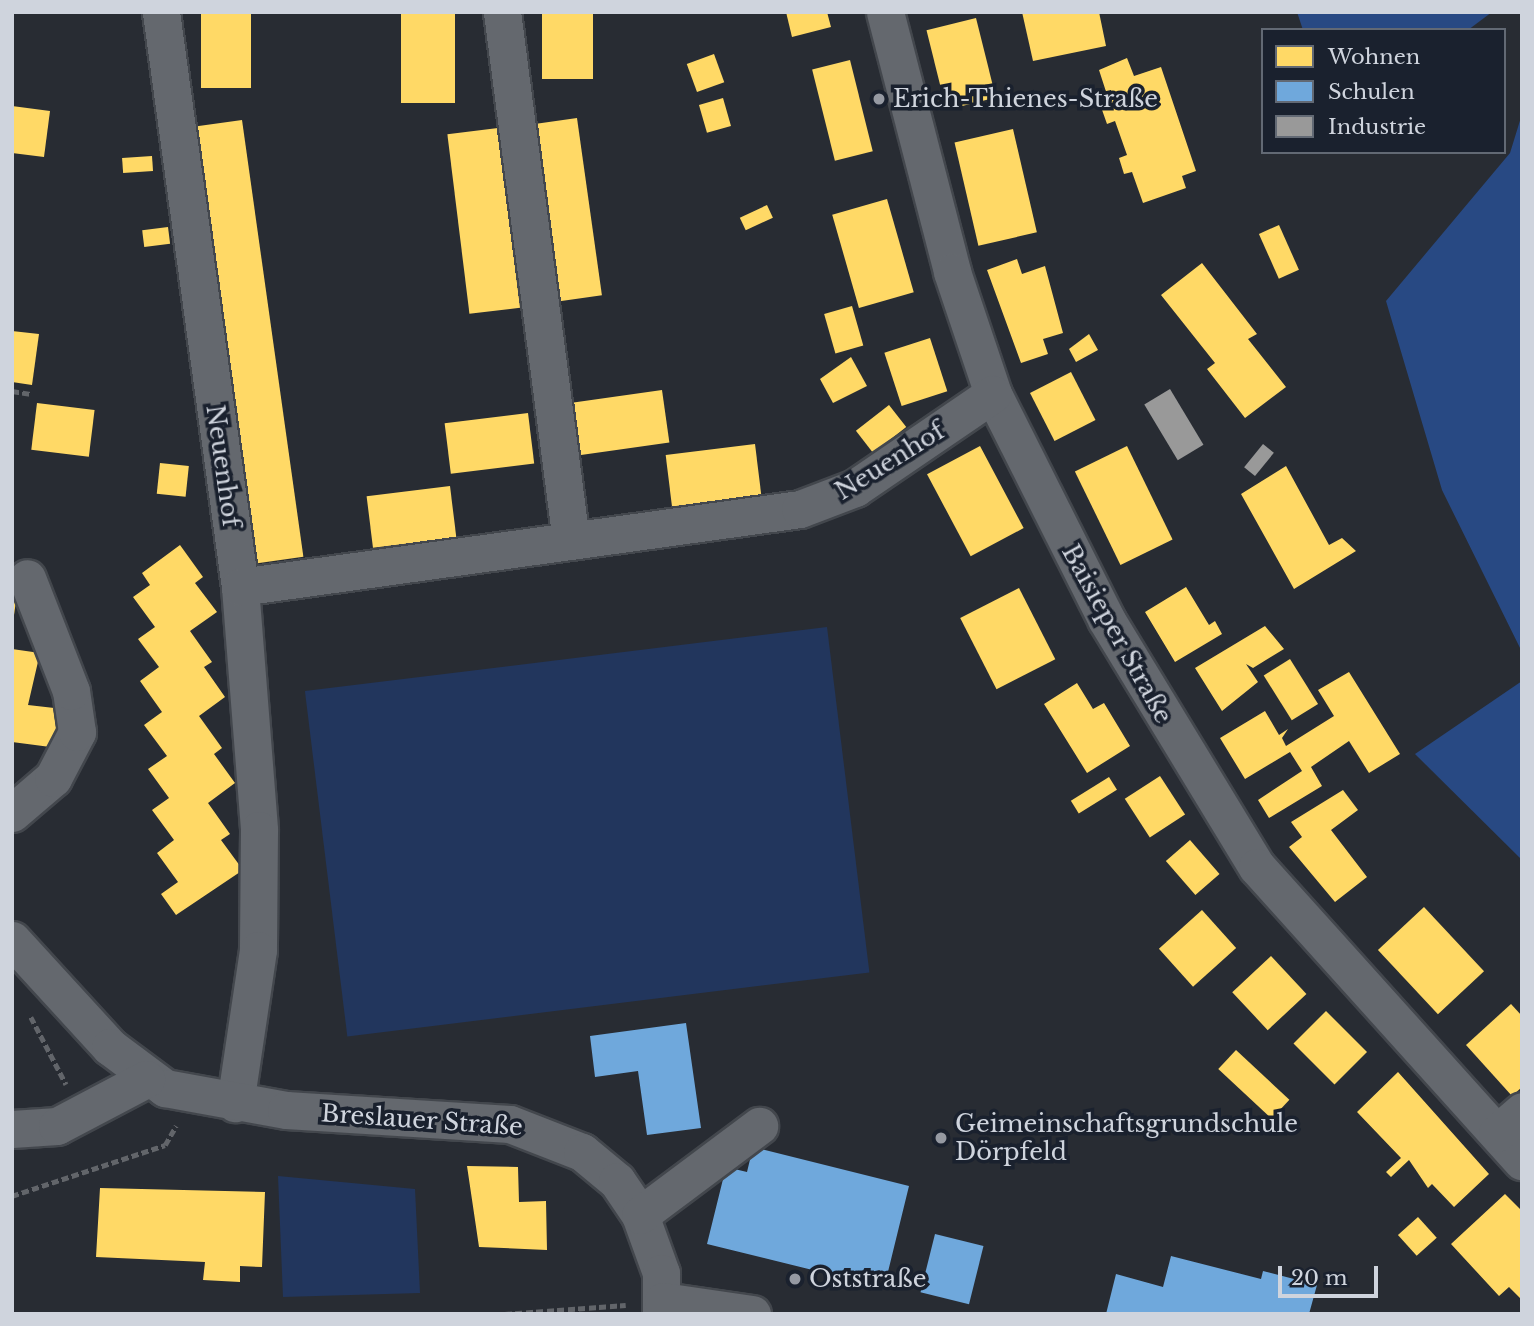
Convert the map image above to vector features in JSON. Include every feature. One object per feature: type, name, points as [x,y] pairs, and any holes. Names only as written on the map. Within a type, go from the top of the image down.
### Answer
[{"type":"street","name":"Neuenhof","points":[[161,12],[240,587],[800,509],[830,500],[993,394]]},
{"type":"street","points":[[502,12],[571,541]]},
{"type":"street","name":"Baisieper Straße","points":[[885,12],[952,272],[993,394],[1105,619],[1257,867],[1510,1122],[1522,1161]]},
{"type":"street","points":[[12,813],[53,778],[77,732],[71,691],[27,578]]},
{"type":"street","points":[[235,1104],[258,950],[261,890],[240,587]]},
{"type":"street","name":"Breslauer Straße","points":[[12,940],[146,1079],[180,1094],[235,1104],[534,1129],[599,1164],[640,1215],[661,1273],[652,1306]]},
{"type":"street","points":[[12,1129],[57,1126],[146,1079]]},
{"type":"street","points":[[640,1215],[760,1126]]},
{"type":"street","points":[[652,1306],[752,1314]]},
{"type":"path","points":[[12,391],[32,394]]},
{"type":"path","points":[[25,1004],[75,1100],[88,1112]]},
{"type":"path","points":[[12,1196],[165,1145],[175,1131],[180,1094]]},
{"type":"path","points":[[505,1314],[652,1306]]},
{"type":"shaded area","points":[[1297,12],[1492,12],[1471,28],[1302,28]]},
{"type":"shaded area","points":[[1522,114],[1522,652],[1442,490],[1386,301],[1510,153]]},
{"type":"shaded area","points":[[827,627],[869,972],[347,1037],[305,691]]},
{"type":"shaded area","points":[[1522,681],[1522,860],[1415,754]]},
{"type":"shaded area","points":[[278,1176],[415,1189],[420,1293],[283,1297]]},
{"type":"building: Wohnen","points":[[201,12],[251,12],[251,88],[201,88]]},
{"type":"building: Wohnen","points":[[401,12],[455,12],[455,103],[401,103]]},
{"type":"building: Wohnen","points":[[542,12],[593,12],[593,79],[542,79]]},
{"type":"building: Wohnen","points":[[786,12],[827,12],[831,27],[792,37]]},
{"type":"building: Wohnen","points":[[1022,12],[1099,12],[1106,46],[1033,61]]},
{"type":"building: Wohnen","points":[[976,18],[996,98],[946,110],[927,30]]},
{"type":"building: Wohnen","points":[[714,54],[724,82],[697,92],[687,64]]},
{"type":"building: Wohnen","points":[[1127,58],[1134,76],[1161,67],[1196,171],[1182,176],[1186,188],[1143,203],[1132,172],[1124,174],[1119,158],[1127,155],[1115,121],[1107,124],[1101,107],[1110,104],[1099,70]]},
{"type":"building: Wohnen","points":[[850,60],[873,151],[835,161],[812,69]]},
{"type":"building: Wohnen","points":[[723,98],[731,126],[707,133],[699,105]]},
{"type":"building: Wohnen","points":[[12,106],[50,111],[44,157],[12,153]]},
{"type":"building: Wohnen","points":[[577,118],[602,295],[554,302],[529,125]]},
{"type":"building: Wohnen","points":[[242,120],[303,557],[253,564],[191,127]]},
{"type":"building: Wohnen","points":[[498,128],[520,308],[469,314],[447,134]]},
{"type":"building: Wohnen","points":[[1013,129],[1037,232],[978,246],[955,142]]},
{"type":"building: Wohnen","points":[[152,156],[153,171],[123,173],[122,158]]},
{"type":"building: Wohnen","points":[[887,199],[914,292],[859,308],[832,215]]},
{"type":"building: Wohnen","points":[[767,205],[773,218],[746,230],[740,218]]},
{"type":"building: Wohnen","points":[[1279,225],[1299,270],[1279,279],[1259,234]]},
{"type":"building: Wohnen","points":[[168,227],[170,244],[144,247],[142,230]]},
{"type":"building: Wohnen","points":[[1017,259],[1022,274],[1045,266],[1063,333],[1043,339],[1048,354],[1021,363],[987,270]]},
{"type":"building: Wohnen","points":[[1202,263],[1257,334],[1248,339],[1286,387],[1245,418],[1207,369],[1215,363],[1161,295]]},
{"type":"building: Wohnen","points":[[852,306],[863,345],[835,353],[824,314]]},
{"type":"building: Wohnen","points":[[12,331],[39,334],[32,385],[12,382]]},
{"type":"building: Wohnen","points":[[1089,334],[1098,350],[1076,362],[1069,349]]},
{"type":"building: Wohnen","points":[[930,338],[947,391],[902,406],[884,353]]},
{"type":"building: Wohnen","points":[[851,357],[867,386],[833,403],[820,379]]},
{"type":"building: Wohnen","points":[[1071,372],[1096,420],[1055,441],[1030,393]]},
{"type":"building: Wohnen","points":[[662,390],[669,442],[579,455],[572,403]]},
{"type":"building: Wohnen","points":[[37,403],[95,410],[89,457],[31,450]]},
{"type":"building: Wohnen","points":[[889,405],[906,427],[873,453],[856,431]]},
{"type":"building: Wohnen","points":[[528,413],[534,464],[451,474],[445,423]]},
{"type":"building: Wohnen","points":[[755,444],[761,496],[672,507],[666,455]]},
{"type":"building: Wohnen","points":[[980,446],[1024,528],[971,556],[927,474]]},
{"type":"building: Wohnen","points":[[1127,446],[1173,539],[1120,565],[1075,471]]},
{"type":"building: Wohnen","points":[[160,463],[189,466],[186,497],[157,494]]},
{"type":"building: Wohnen","points":[[1286,466],[1329,545],[1342,538],[1356,551],[1294,589],[1241,494]]},
{"type":"building: Wohnen","points":[[450,486],[456,538],[373,548],[367,496]]},
{"type":"building: Wohnen","points":[[180,545],[203,577],[195,583],[217,612],[190,631],[212,662],[204,667],[225,697],[199,716],[222,748],[214,754],[235,783],[208,803],[230,834],[221,840],[243,870],[176,915],[161,894],[178,882],[157,853],[174,840],[152,810],[169,798],[148,769],[167,756],[144,725],[162,712],[140,681],[159,667],[138,639],[155,627],[133,597],[150,585],[142,573]]},
{"type":"building: Wohnen","points":[[1186,587],[1209,625],[1215,621],[1222,634],[1175,662],[1145,612]]},
{"type":"building: Wohnen","points":[[1019,588],[1055,659],[997,689],[960,618]]},
{"type":"building: Wohnen","points":[[12,593],[17,594],[14,615],[12,615]]},
{"type":"building: Wohnen","points":[[1265,626],[1284,649],[1253,668],[1246,664],[1258,682],[1222,711],[1195,668]]},
{"type":"building: Wohnen","points":[[12,649],[40,653],[28,705],[63,709],[58,748],[12,742]]},
{"type":"building: Wohnen","points":[[1290,659],[1318,704],[1292,720],[1264,675]]},
{"type":"building: Wohnen","points":[[1349,672],[1400,754],[1369,773],[1349,741],[1311,767],[1322,786],[1269,818],[1258,800],[1302,771],[1290,752],[1245,779],[1220,738],[1265,711],[1279,735],[1288,729],[1282,738],[1286,746],[1334,716],[1318,690]]},
{"type":"building: Wohnen","points":[[1077,683],[1093,709],[1104,703],[1130,746],[1087,773],[1044,704]]},
{"type":"building: Wohnen","points":[[1160,776],[1185,815],[1150,837],[1125,799]]},
{"type":"building: Wohnen","points":[[1109,777],[1117,790],[1079,814],[1071,801]]},
{"type":"building: Wohnen","points":[[1343,790],[1358,810],[1331,830],[1367,877],[1335,902],[1289,847],[1302,837],[1291,822]]},
{"type":"building: Wohnen","points":[[1190,840],[1220,874],[1195,895],[1166,861]]},
{"type":"building: Wohnen","points":[[1424,907],[1484,971],[1438,1014],[1378,950]]},
{"type":"building: Wohnen","points":[[1202,910],[1236,948],[1193,987],[1159,949]]},
{"type":"building: Wohnen","points":[[1271,956],[1306,994],[1268,1030],[1232,992]]},
{"type":"building: Wohnen","points":[[1511,1004],[1522,1016],[1522,1087],[1512,1096],[1466,1045]]},
{"type":"building: Wohnen","points":[[1326,1011],[1367,1052],[1334,1085],[1293,1044]]},
{"type":"building: Wohnen","points":[[1236,1050],[1289,1100],[1272,1119],[1218,1069]]},
{"type":"building: Wohnen","points":[[1398,1072],[1489,1174],[1454,1207],[1432,1184],[1428,1188],[1409,1160],[1391,1177],[1386,1172],[1401,1158],[1357,1112]]},
{"type":"building: Wohnen","points":[[467,1166],[518,1167],[519,1202],[546,1201],[547,1250],[479,1247]]},
{"type":"building: Wohnen","points":[[100,1188],[265,1192],[262,1267],[240,1266],[240,1282],[203,1280],[205,1262],[96,1257]]},
{"type":"building: Wohnen","points":[[1505,1194],[1522,1211],[1522,1300],[1509,1287],[1499,1296],[1451,1244]]},
{"type":"building: Wohnen","points":[[1418,1217],[1437,1238],[1417,1256],[1398,1235]]},
{"type":"building: Schulen","points":[[686,1023],[701,1128],[647,1135],[638,1071],[595,1077],[590,1036]]},
{"type":"building: Schulen","points":[[753,1147],[909,1186],[886,1280],[847,1270],[845,1278],[707,1244],[726,1167],[747,1172]]},
{"type":"building: Schulen","points":[[935,1234],[984,1246],[969,1304],[920,1292]]},
{"type":"building: Schulen","points":[[1171,1256],[1261,1279],[1263,1271],[1317,1285],[1309,1314],[1106,1314],[1116,1274],[1163,1287]]},
{"type":"building: Industrie","points":[[1170,389],[1203,445],[1178,460],[1144,404]]},
{"type":"building: Industrie","points":[[1263,444],[1274,453],[1255,476],[1244,467]]},
{"type":"place","name":"Erich-Thienes-Straße","points":[[879,99]]},
{"type":"place","name":"Geimeinschaftsgrundschule Dörpfeld","points":[[941,1138]]},
{"type":"place","name":"Oststraße","points":[[795,1279]]}]
